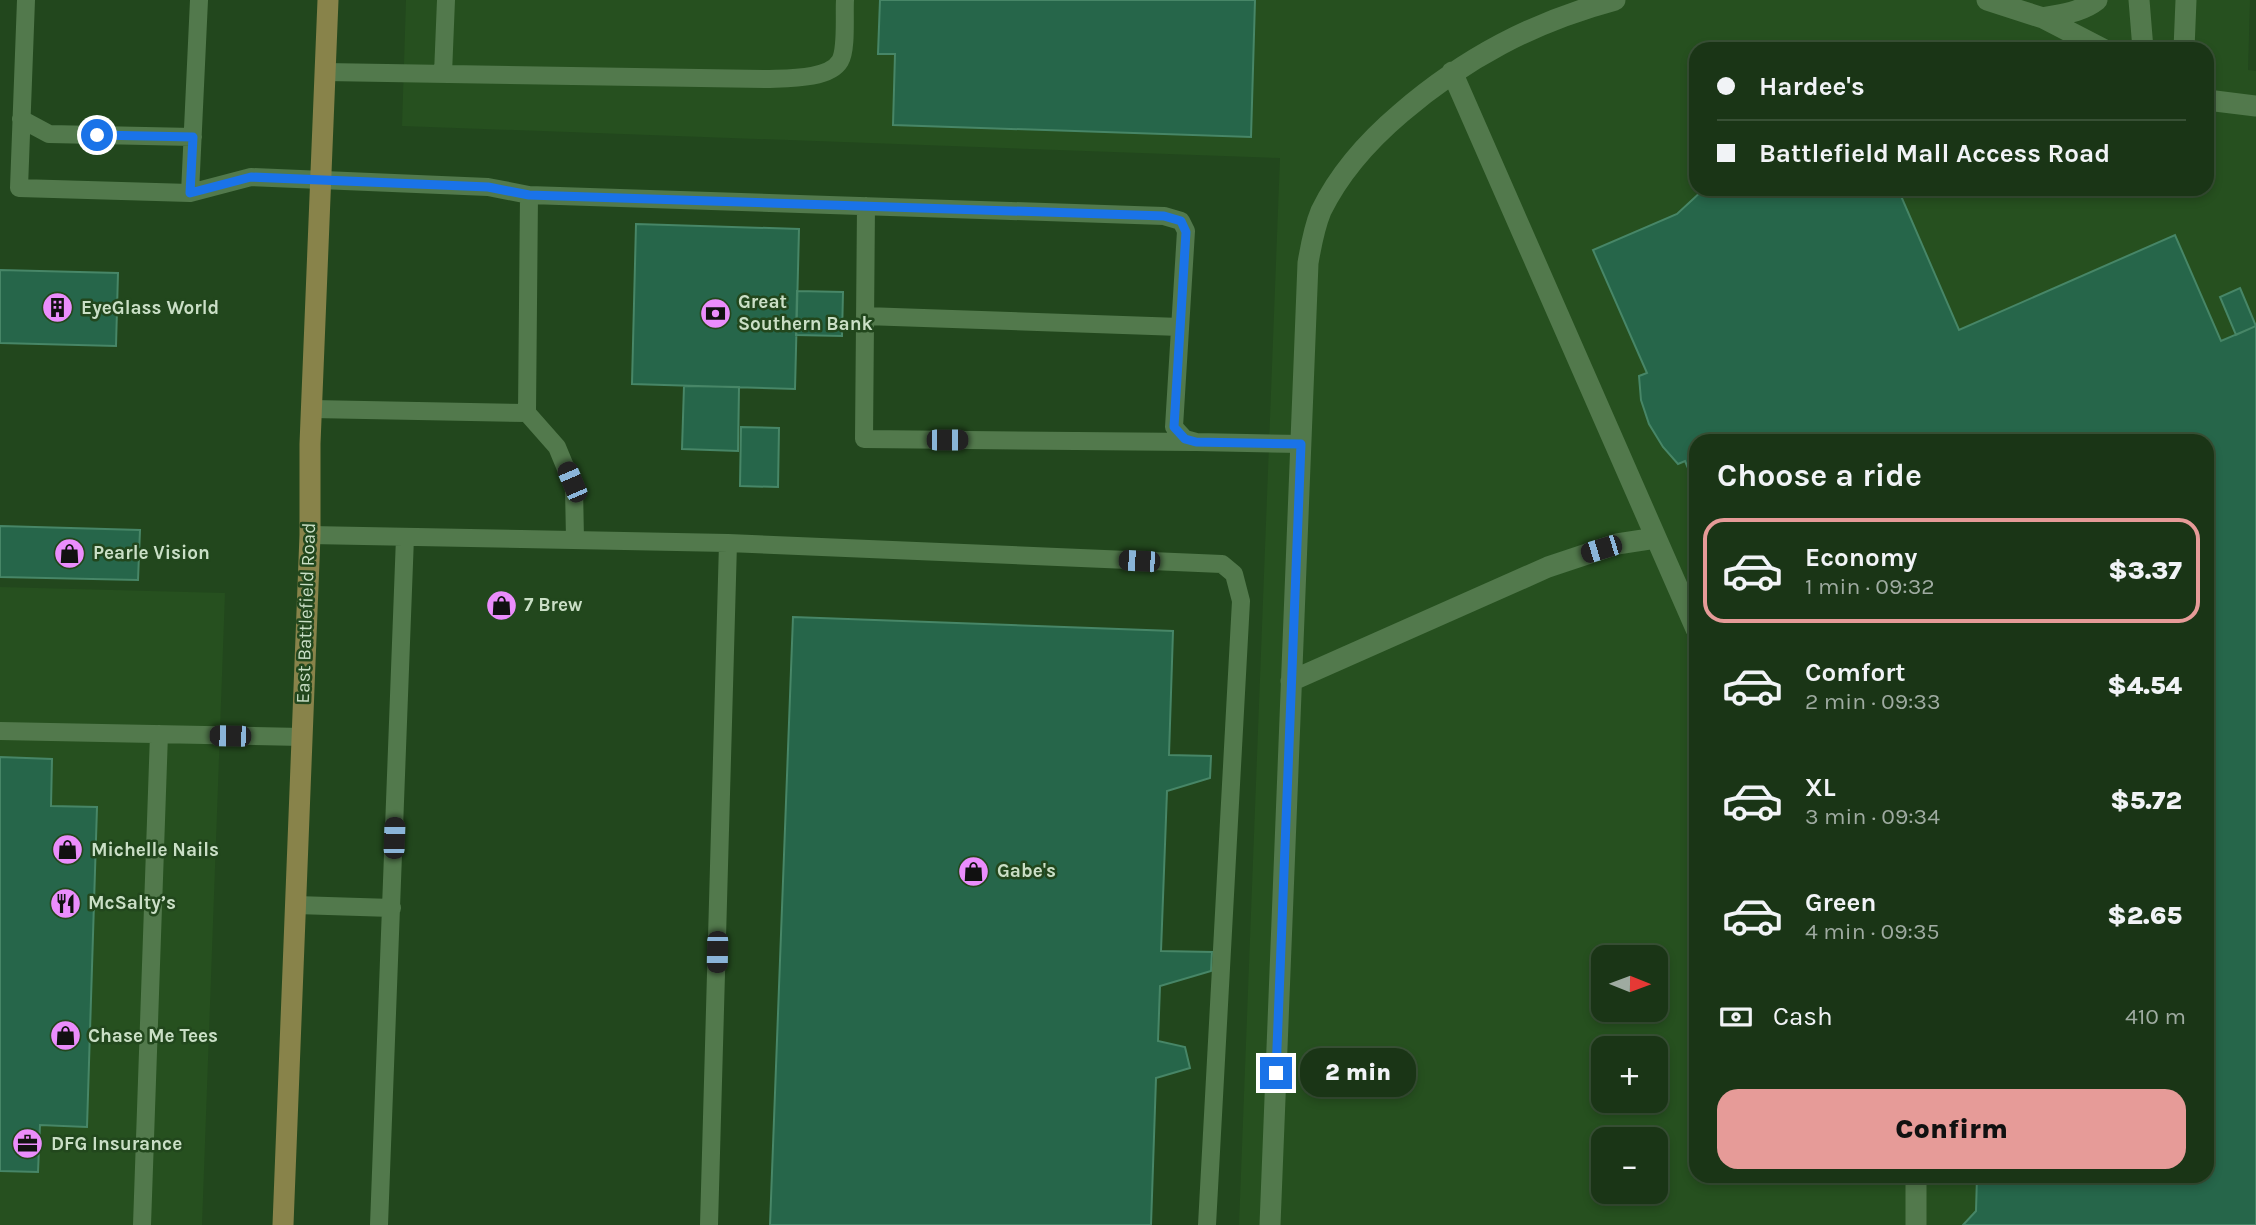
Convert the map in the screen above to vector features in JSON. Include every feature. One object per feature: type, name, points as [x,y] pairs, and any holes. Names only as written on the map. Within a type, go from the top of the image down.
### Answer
[{"type":"main road","name":"East Battlefield Road","points":[[283,1225],[328,0]]},
{"type":"street","points":[[1270,1225],[1308,262],[1312,239],[1331,191],[1347,167],[1374,137],[1452,72],[1499,44],[1552,21],[1615,0]]},
{"type":"street","points":[[1987,0],[2043,18],[2089,42]]},
{"type":"street","points":[[2043,18],[2073,12],[2090,6],[2097,0]]},
{"type":"street","points":[[2139,0],[2142,42]]},
{"type":"street","points":[[2185,42],[2186,0]]},
{"type":"street","points":[[1452,72],[1689,613]]},
{"type":"street","points":[[2214,101],[2256,106]]},
{"type":"street","points":[[1291,681],[1548,567],[1617,544],[1657,538]]},
{"type":"street","points":[[1916,1183],[1916,1225]]},
{"type":"lane","points":[[26,0],[19,188],[190,193],[251,177],[488,187],[529,195],[1164,216],[1181,221],[1186,232],[1174,427],[1185,439],[1196,442]]},
{"type":"lane","points":[[190,193],[199,0]]},
{"type":"lane","points":[[443,74],[446,0]]},
{"type":"lane","points":[[326,72],[766,79],[822,74],[834,68],[841,60],[845,0]]},
{"type":"lane","points":[[22,119],[49,135],[193,137]]},
{"type":"lane","points":[[529,195],[527,412],[557,447],[574,488],[575,539]]},
{"type":"lane","points":[[866,206],[864,439],[1301,444]]},
{"type":"lane","points":[[865,316],[1180,327]]},
{"type":"lane","points":[[312,409],[527,412]]},
{"type":"lane","points":[[310,535],[728,543],[1222,564],[1234,574],[1241,601],[1207,1225]]},
{"type":"lane","points":[[379,1225],[405,537]]},
{"type":"lane","points":[[709,1225],[728,543]]},
{"type":"lane","points":[[0,731],[302,737]]},
{"type":"lane","points":[[142,1225],[159,734]]},
{"type":"lane","points":[[296,905],[392,908]]},
{"type":"shaded area","points":[[406,0],[2250,0],[2248,70],[2256,71],[2256,1225],[1239,1225],[1280,158],[402,126]]},
{"type":"shaded area","points":[[0,587],[225,593],[202,1225],[0,1225]]},
{"type":"building","points":[[880,0],[1255,0],[1251,137],[893,125],[895,54],[878,54]]},
{"type":"building","points":[[1696,196],[1901,196],[1959,330],[2175,235],[2221,341],[2256,326],[2256,1225],[1963,1225],[1976,1211],[1977,1183],[2214,1183],[2214,434],[1689,434],[1689,470],[1685,461],[1678,464],[1663,447],[1649,424],[1641,400],[1639,376],[1647,373],[1593,250],[1677,214]]},
{"type":"building","name":"Great Southern Bank","points":[[636,224],[799,229],[795,389],[632,384]]},
{"type":"building","name":"EyeGlass World","points":[[0,270],[118,273],[116,346],[0,343]]},
{"type":"building","points":[[2240,288],[2256,326],[2236,335],[2220,297]]},
{"type":"building","points":[[797,291],[843,292],[842,336],[796,335]]},
{"type":"building","points":[[684,386],[739,387],[738,451],[682,449]]},
{"type":"building","points":[[741,427],[779,428],[778,487],[740,486]]},
{"type":"building","name":"Pearle Vision","points":[[0,526],[140,530],[138,580],[0,577]]},
{"type":"building","name":"Gabe's","points":[[793,617],[1173,631],[1169,755],[1211,756],[1210,778],[1167,791],[1161,951],[1212,952],[1211,971],[1160,986],[1158,1041],[1185,1047],[1190,1068],[1156,1078],[1151,1225],[770,1225]]},
{"type":"building","points":[[0,757],[52,759],[51,806],[97,807],[87,1127],[40,1125],[38,1172],[0,1171]]},
{"type":"place","name":"EyeGlass World","points":[[58,308]]},
{"type":"place","name":"Great Southern Bank","points":[[715,313]]},
{"type":"place","name":"Pearle Vision","points":[[70,553]]},
{"type":"place","name":"7 Brew","points":[[501,605]]},
{"type":"place","name":"Michelle Nails","points":[[68,850]]},
{"type":"place","name":"Gabe's","points":[[974,871]]},
{"type":"place","name":"McSalty’s","points":[[65,903]]},
{"type":"place","name":"Chase Me Tees","points":[[65,1036]]},
{"type":"place","name":"DFG Insurance","points":[[28,1144]]},
{"type":"route","points":[[97,135],[193,137],[190,193],[251,177],[298,178],[488,187],[529,195],[1164,216],[1181,221],[1186,232],[1174,427],[1185,439],[1196,442],[1301,444],[1276,1073]]}]
